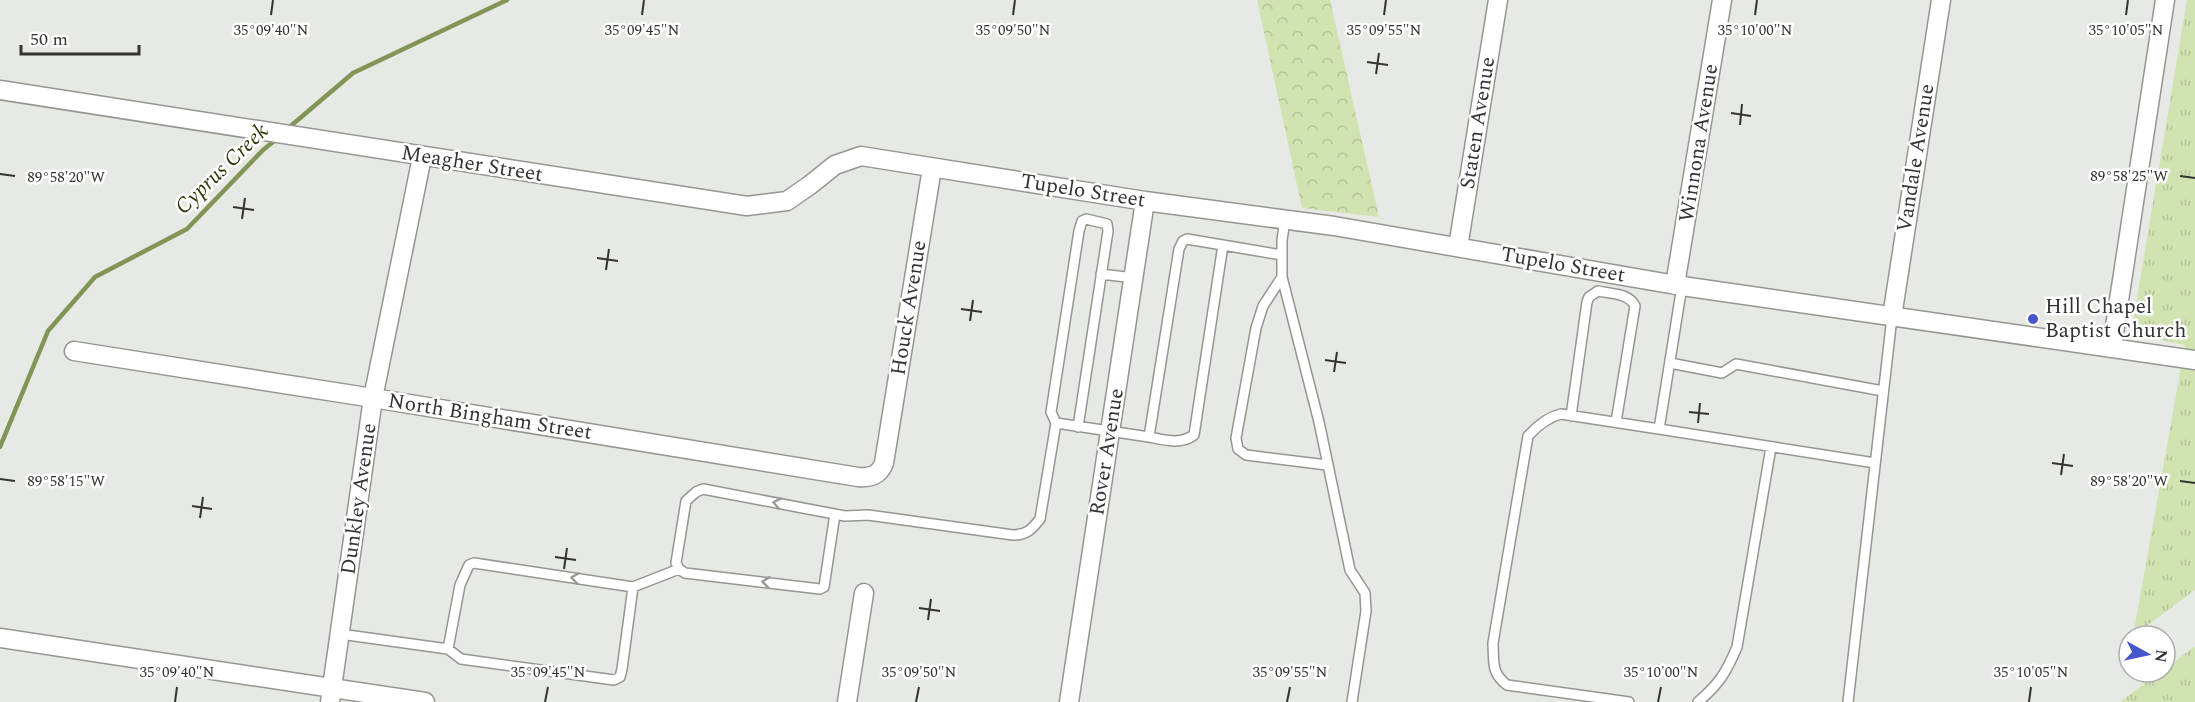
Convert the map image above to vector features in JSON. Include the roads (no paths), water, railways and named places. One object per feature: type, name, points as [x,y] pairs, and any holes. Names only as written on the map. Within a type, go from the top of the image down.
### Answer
[{"type":"street","name":"Staten Avenue","points":[[1458,247],[1498,0]]},
{"type":"street","name":"Winnona Avenue","points":[[1679,286],[1722,0]]},
{"type":"street","name":"Vandale Avenue","points":[[1892,317],[1941,0]]},
{"type":"street","points":[[2112,346],[2165,0]]},
{"type":"street","name":"Meagher Street","points":[[0,90],[747,206],[787,201],[836,165],[861,156],[932,168]]},
{"type":"street","name":"Dunkley Avenue","points":[[331,694],[373,398],[422,157]]},
{"type":"street","name":"Tupelo Street","points":[[932,168],[1458,247],[1679,286],[2112,346],[2195,360]]},
{"type":"street","name":"Houck Avenue","points":[[886,449],[932,168]]},
{"type":"street","name":"Rover Avenue","points":[[1069,702],[1145,201]]},
{"type":"street","name":"North Bingham Street","points":[[74,351],[858,477],[873,477],[878,474],[882,469],[886,449]]},
{"type":"street","points":[[847,702],[864,592]]},
{"type":"street","points":[[0,638],[331,694],[425,702]]},
{"type":"lane","points":[[835,514],[824,587],[820,589],[685,573],[676,563],[686,501],[703,489],[835,514],[845,516],[868,514],[1013,535],[1023,535],[1030,531],[1041,519],[1056,423],[1051,412],[1078,231],[1082,221],[1086,219],[1107,224],[1078,427]]},
{"type":"lane","points":[[1284,220],[1282,277],[1328,465],[1350,570],[1365,593],[1366,611],[1352,702]]},
{"type":"lane","points":[[1149,437],[1179,249],[1183,241],[1187,238],[1282,255]]},
{"type":"lane","points":[[1056,423],[1177,441],[1188,440],[1194,435],[1223,245]]},
{"type":"lane","points":[[1101,274],[1134,278]]},
{"type":"lane","points":[[1282,277],[1263,306],[1256,327],[1236,438],[1238,449],[1246,455],[1328,465]]},
{"type":"lane","points":[[1659,429],[1679,286]]},
{"type":"lane","points":[[1571,416],[1587,302],[1598,291],[1627,297],[1635,306],[1616,422]]},
{"type":"lane","points":[[1848,702],[1892,317]]},
{"type":"lane","points":[[1670,363],[1722,373],[1736,364],[1883,391]]},
{"type":"lane","points":[[1629,702],[1507,685],[1498,678],[1494,670],[1493,643],[1528,436],[1535,428],[1561,414],[1875,463]]},
{"type":"lane","points":[[1698,702],[1716,686],[1728,669],[1737,647],[1771,447]]},
{"type":"lane","points":[[448,648],[460,585],[470,565],[474,563],[633,587],[679,569]]},
{"type":"lane","points":[[340,634],[448,648],[461,659],[614,680],[620,677],[622,669],[633,587]]},
{"type":"waterway","name":"Cyprus Creek","points":[[286,130],[353,73],[507,0]]},
{"type":"waterway","name":"Cyprus Creek","points":[[0,447],[48,331],[95,277],[187,229],[263,150],[278,138]]},
{"type":"place","name":"Hill Chapel Baptist Church","points":[[2033,319]]}]
